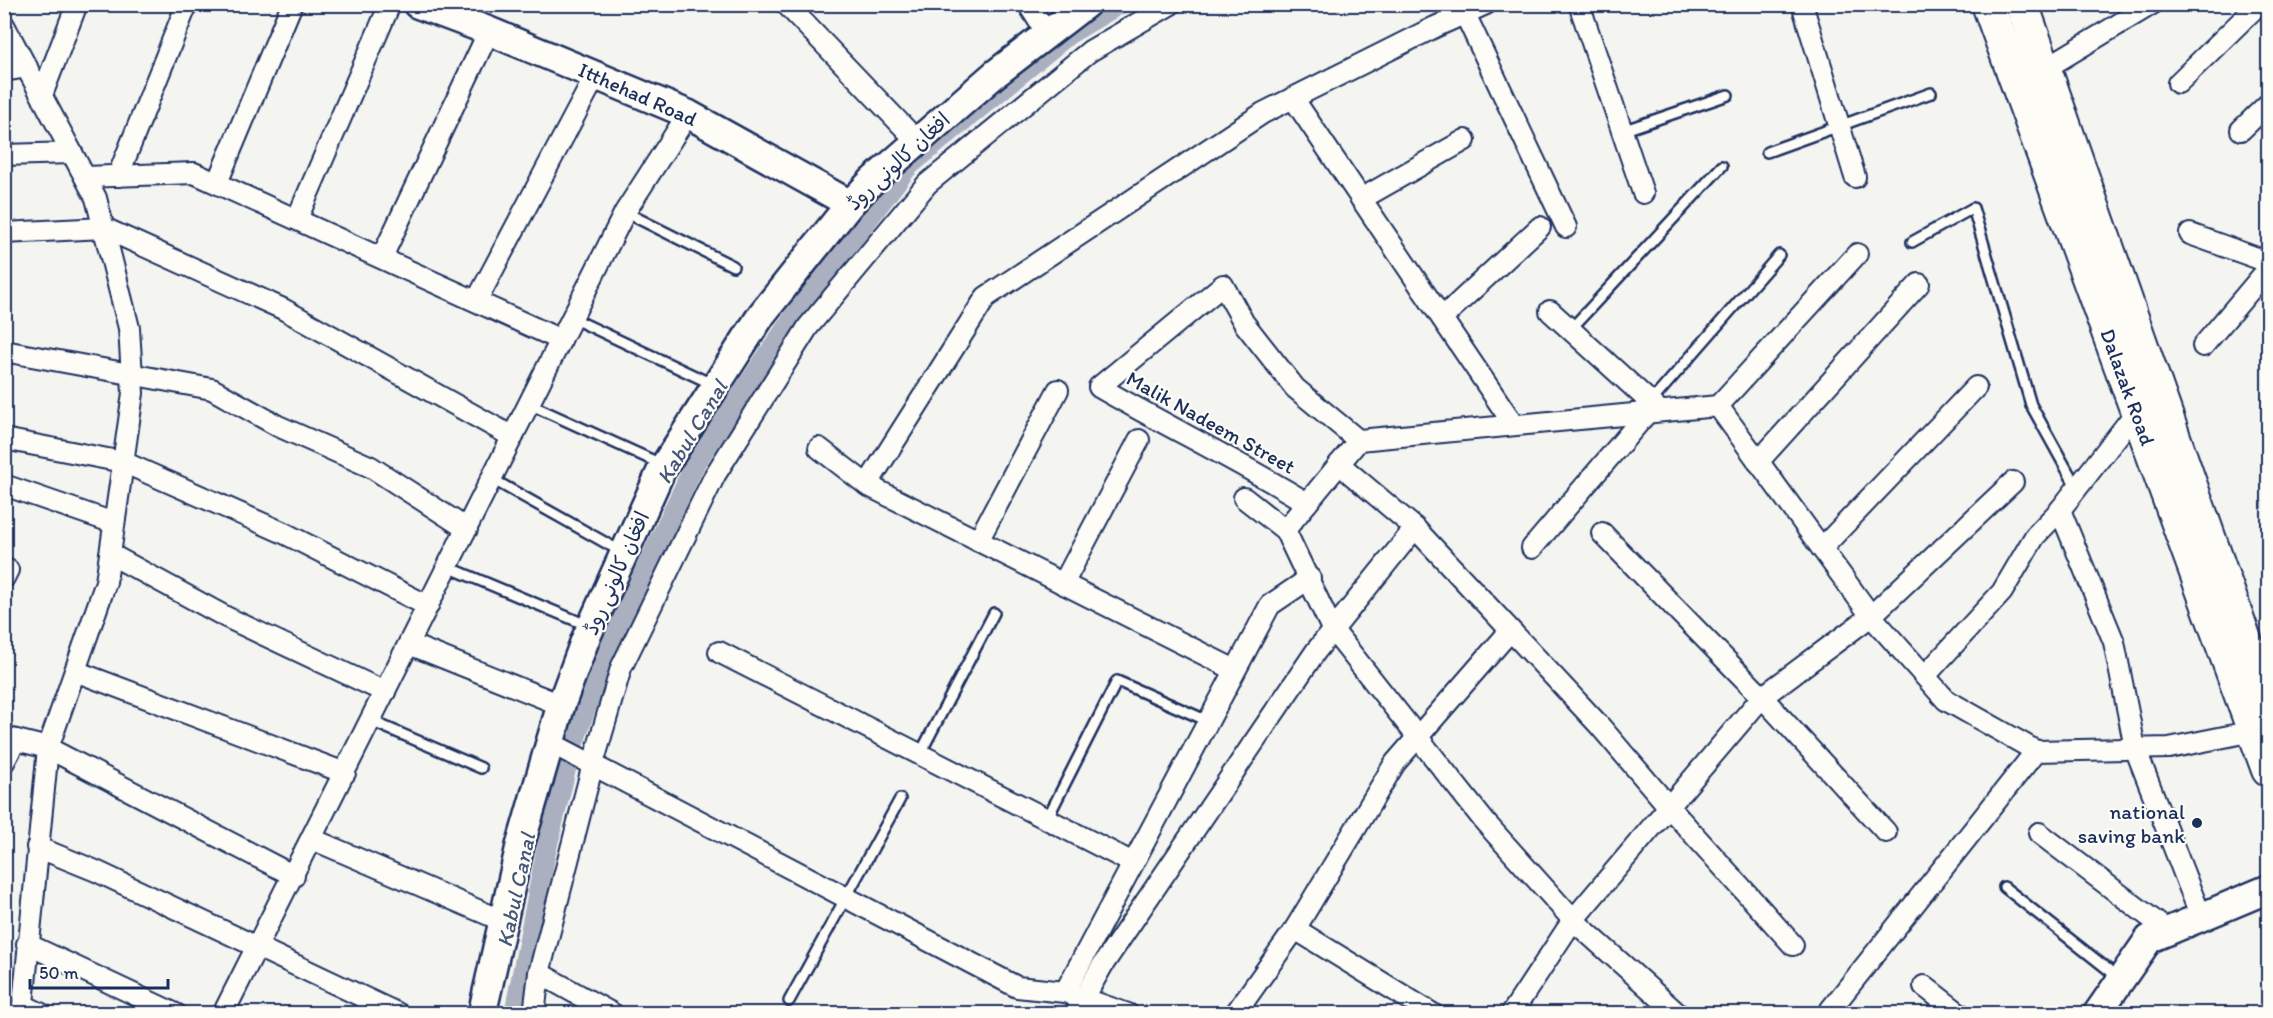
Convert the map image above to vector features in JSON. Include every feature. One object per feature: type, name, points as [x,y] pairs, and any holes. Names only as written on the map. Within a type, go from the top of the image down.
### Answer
[{"type":"main road","name":"Itthehad Road","points":[[417,4],[489,31],[688,114],[850,204]]},
{"type":"main road","name":"Dalazak Road","points":[[1988,4],[2147,413],[2261,718],[2268,770]]},
{"type":"main road","name":"Dalazak Road","points":[[2022,4],[2046,68],[2147,413]]},
{"type":"main road","name":"افغان کالونی روڈ","points":[[482,1014],[520,846],[553,744],[561,705],[591,627],[664,466],[762,314],[850,204],[995,74],[1082,6]]},
{"type":"main road","points":[[2097,1014],[2150,939],[2268,889]]},
{"type":"street","points":[[42,95],[77,4]]},
{"type":"street","points":[[118,176],[187,4]]},
{"type":"street","points":[[217,183],[292,4]]},
{"type":"street","points":[[297,219],[390,4]]},
{"type":"street","points":[[786,4],[918,142]]},
{"type":"street","points":[[1028,4],[1047,34]]},
{"type":"street","points":[[534,1014],[539,973],[590,762],[621,668],[716,475],[808,327],[927,184],[1090,51],[1171,4]]},
{"type":"street","points":[[867,485],[986,297],[1263,113],[1486,4]]},
{"type":"street","points":[[1579,4],[1643,193]]},
{"type":"street","points":[[1802,4],[1854,177]]},
{"type":"street","points":[[2046,68],[2152,4]]},
{"type":"street","points":[[2178,83],[2259,4]]},
{"type":"street","points":[[1465,14],[1566,227]]},
{"type":"street","points":[[4,25],[96,198],[129,328],[133,393],[106,582],[48,748],[22,1009],[42,1014]]},
{"type":"street","points":[[382,257],[489,31]]},
{"type":"street","points":[[4,71],[27,68]]},
{"type":"street","points":[[477,300],[596,75]]},
{"type":"street","points":[[1293,98],[1514,425]]},
{"type":"street","points":[[2241,130],[2268,104]]},
{"type":"street","points":[[223,1014],[625,213],[688,114]]},
{"type":"street","points":[[1361,199],[1465,140]]},
{"type":"street","points":[[4,156],[72,153]]},
{"type":"street","points":[[85,177],[194,173],[561,340]]},
{"type":"street","points":[[1442,318],[1540,227]]},
{"type":"street","points":[[4,233],[104,228],[283,309],[513,437]]},
{"type":"street","points":[[2190,234],[2268,262]]},
{"type":"street","points":[[1285,530],[1358,440],[1652,409],[1718,406],[1857,254]]},
{"type":"street","points":[[2203,346],[2268,269]]},
{"type":"street","points":[[1758,462],[1919,284]]},
{"type":"street","name":"Malik Nadeem Street","points":[[1307,503],[1199,440],[1152,417],[1100,387],[1223,285],[1244,323],[1295,387],[1358,440]]},
{"type":"street","points":[[1550,311],[1652,409]]},
{"type":"street","points":[[4,351],[212,389],[278,426],[371,466],[467,529]]},
{"type":"street","points":[[1822,548],[1976,387]]},
{"type":"street","points":[[978,541],[1058,390]]},
{"type":"street","points":[[1718,406],[1871,616],[1946,700],[2036,751],[2169,748],[2261,718]]},
{"type":"street","points":[[1533,549],[1652,409]]},
{"type":"street","points":[[1925,676],[2002,592],[2035,536],[2147,413]]},
{"type":"street","points":[[4,439],[123,462],[284,533],[429,606]]},
{"type":"street","points":[[1063,584],[1139,440]]},
{"type":"street","points":[[819,448],[867,485],[1235,670]]},
{"type":"street","points":[[1339,464],[1415,528],[1599,725],[1793,945]]},
{"type":"street","points":[[1511,1014],[1573,920],[1762,697],[1871,616],[2013,482]]},
{"type":"street","points":[[4,485],[114,523]]},
{"type":"street","points":[[1244,498],[1285,530],[1310,578],[1332,629],[1485,822],[1573,920],[1671,1011]]},
{"type":"street","points":[[2060,510],[2114,642],[2135,748],[2201,917]]},
{"type":"street","points":[[1074,1001],[1102,966],[1332,629],[1415,528]]},
{"type":"street","points":[[1602,533],[1762,697],[1886,832]]},
{"type":"street","points":[[110,554],[226,617],[385,692]]},
{"type":"street","points":[[1074,1001],[1133,863],[1270,605],[1310,578]]},
{"type":"street","points":[[1235,1014],[1295,928],[1395,763],[1510,631]]},
{"type":"street","points":[[410,644],[561,705]]},
{"type":"street","points":[[718,652],[1133,863]]},
{"type":"street","points":[[75,671],[345,773]]},
{"type":"street","points":[[4,762],[10,738],[48,748],[294,876]]},
{"type":"street","points":[[553,744],[1017,987],[1128,1014]]},
{"type":"street","points":[[1827,1014],[2036,751]]},
{"type":"street","points":[[2039,833],[2168,931]]},
{"type":"street","points":[[312,840],[503,921]]},
{"type":"street","points":[[37,848],[96,871],[399,1014]]},
{"type":"street","points":[[1295,928],[1433,1014]]},
{"type":"street","points":[[27,944],[176,1014]]},
{"type":"street","points":[[539,973],[613,1014]]},
{"type":"street","points":[[1924,986],[1960,1014]]},
{"type":"lane","points":[[1767,152],[1931,93]]},
{"type":"lane","points":[[1622,131],[1728,95]]},
{"type":"lane","points":[[1570,330],[1722,166]]},
{"type":"lane","points":[[1912,242],[1972,208],[2031,405],[2078,488]]},
{"type":"lane","points":[[625,213],[733,266]]},
{"type":"lane","points":[[1652,409],[1779,255]]},
{"type":"lane","points":[[572,318],[716,386]]},
{"type":"lane","points":[[529,404],[664,466]]},
{"type":"lane","points":[[492,479],[624,553]]},
{"type":"lane","points":[[448,567],[591,627]]},
{"type":"lane","points":[[920,754],[993,612]]},
{"type":"lane","points":[[1047,819],[1118,681],[1209,721]]},
{"type":"lane","points":[[371,721],[481,768]]},
{"type":"lane","points":[[789,1001],[900,799]]},
{"type":"lane","points":[[2004,887],[2121,980]]},
{"type":"waterway","name":"Kabul Canal","points":[[514,1014],[546,852],[569,757],[603,660],[696,462],[796,313],[909,166],[1068,35],[1120,4]]},
{"type":"place","name":"national saving bank","points":[[2197,823]]}]
